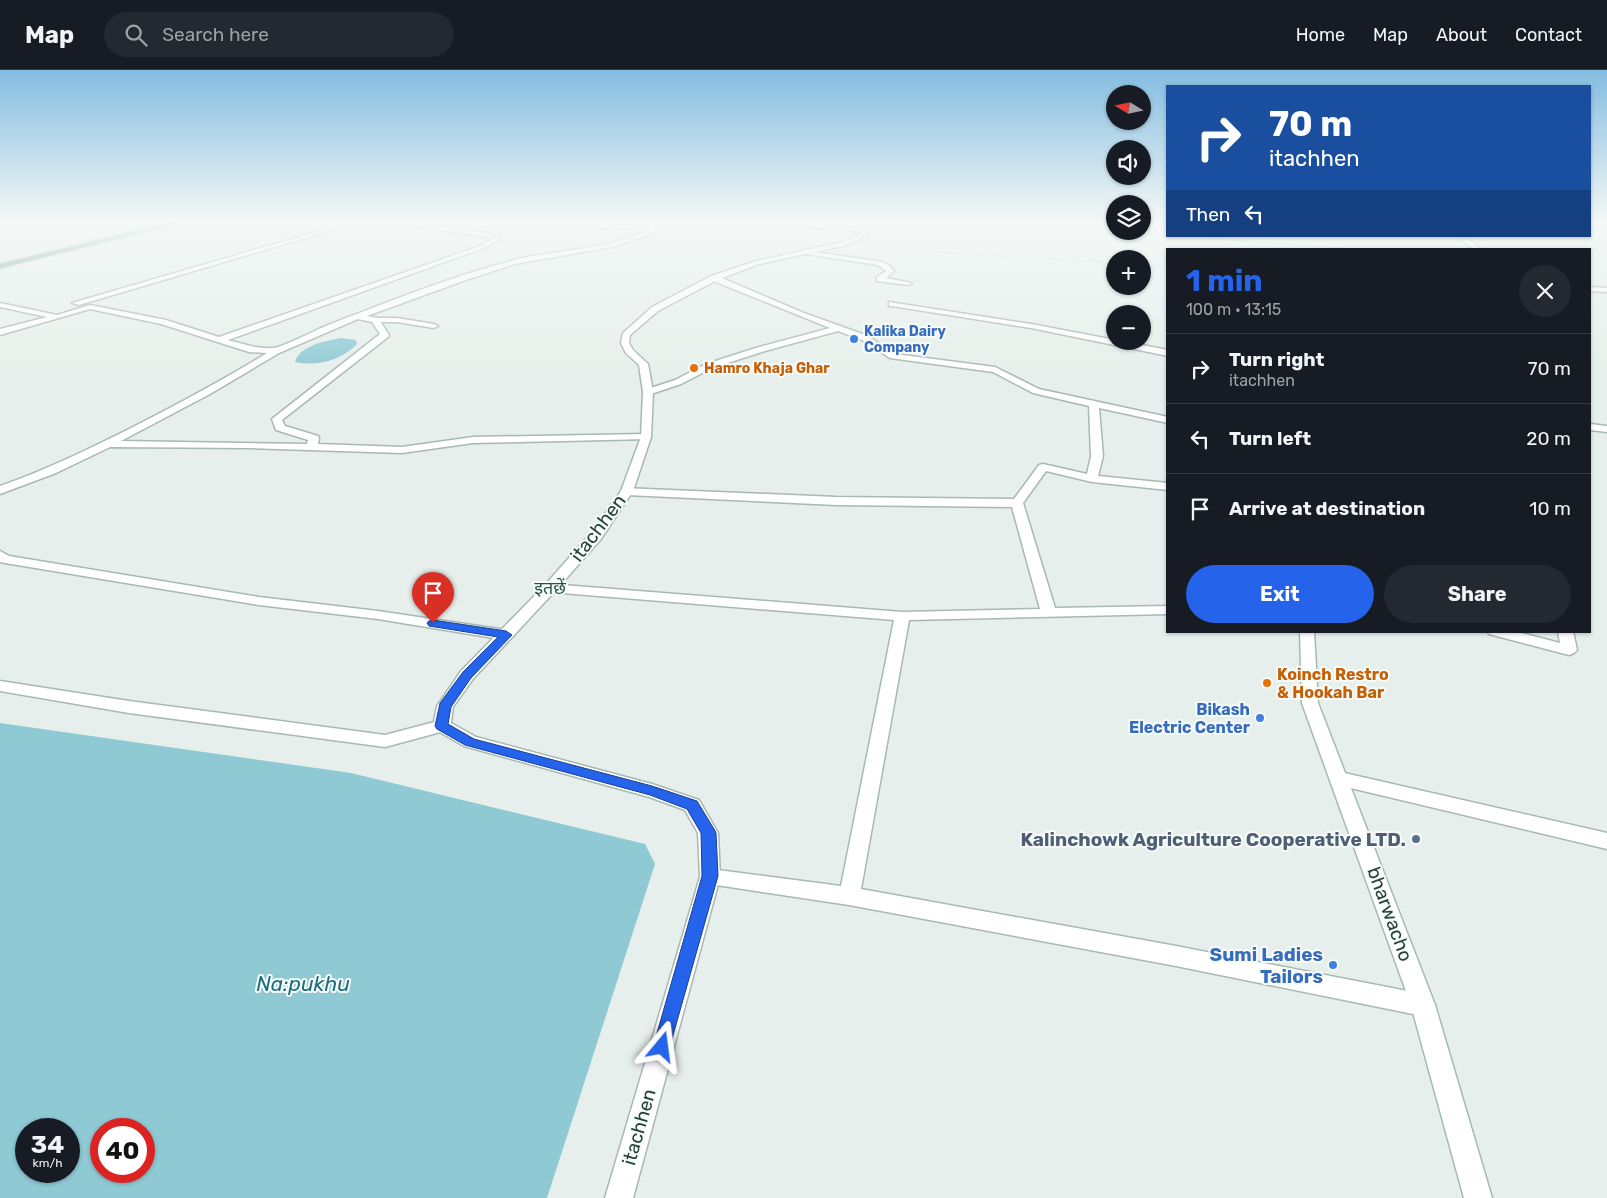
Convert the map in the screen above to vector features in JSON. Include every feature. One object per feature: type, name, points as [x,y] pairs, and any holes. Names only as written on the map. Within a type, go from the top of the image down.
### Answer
[{"type":"street","points":[[68,305],[177,274]]},
{"type":"street","points":[[219,340],[407,274]]},
{"type":"street","points":[[0,490],[46,473],[108,444],[208,392],[295,341],[480,274]]},
{"type":"street","points":[[714,278],[725,274]]},
{"type":"street","points":[[887,274],[880,279],[908,283]]},
{"type":"street","points":[[714,278],[801,315],[841,328],[864,338],[893,356],[995,370],[1036,391],[1166,420]]},
{"type":"street","name":"itachhen","points":[[619,1198],[710,876],[708,833],[692,805],[652,791],[470,742],[442,726],[445,706],[467,675],[550,588],[596,536],[627,492],[646,437],[648,392],[643,364],[629,351],[626,335],[655,309],[714,278]]},
{"type":"street","points":[[1591,289],[1607,290]]},
{"type":"street","points":[[899,298],[892,304],[1031,326],[1166,353]]},
{"type":"street","points":[[0,305],[39,313],[90,307],[163,322],[249,349],[276,351]]},
{"type":"street","points":[[0,332],[57,312]]},
{"type":"street","points":[[358,317],[375,320],[397,320],[434,326]]},
{"type":"street","points":[[311,448],[314,438],[280,428],[277,419],[385,335],[375,320]]},
{"type":"street","points":[[648,392],[678,382],[718,363],[841,328]]},
{"type":"street","points":[[1092,479],[1097,456],[1094,405]]},
{"type":"street","points":[[1591,427],[1607,429]]},
{"type":"street","points":[[108,444],[250,445],[402,450],[473,440],[646,437]]},
{"type":"street","points":[[1017,503],[1043,467],[1092,479],[1166,487]]},
{"type":"street","points":[[627,492],[836,501],[1017,503]]},
{"type":"street","points":[[1017,503],[1049,614]]},
{"type":"street","points":[[0,555],[5,559],[258,601],[378,615],[506,635]]},
{"type":"street","points":[[550,588],[902,616],[1166,610]]},
{"type":"street","points":[[849,896],[902,616]]},
{"type":"street","name":"bharwacho","points":[[1307,633],[1310,704],[1340,779],[1423,1004],[1478,1198]]},
{"type":"street","points":[[1502,633],[1569,650],[1565,633]]},
{"type":"street","points":[[0,686],[128,707],[385,740],[442,726]]},
{"type":"street","points":[[1340,779],[1607,841]]},
{"type":"street","points":[[710,876],[849,896],[1423,1004]]},
{"type":"water","points":[[341,338],[356,340],[357,344],[351,350],[329,361],[312,364],[295,362],[298,356],[308,348],[321,342]]},
{"type":"water","name":"Na:pukhu","points":[[0,723],[351,773],[645,844],[655,864],[547,1198],[0,1198]]},
{"type":"place","name":"Kalika Dairy Company","points":[[854,339]]},
{"type":"place","name":"Hamro Khaja Ghar","points":[[694,368]]},
{"type":"place","name":"Koinch Restro & Hookah Bar","points":[[1267,683]]},
{"type":"place","name":"Bikash Electric Center","points":[[1260,718]]},
{"type":"place","name":"Kalinchowk Agriculture Cooperative LTD.","points":[[1416,839]]},
{"type":"place","name":"Sumi Ladies Tailors","points":[[1333,965]]},
{"type":"district","name":"इतछें","points":[[550,588]]},
{"type":"route","points":[[433,623],[506,635],[467,675],[445,706],[442,726],[470,742],[652,791],[692,805],[708,833],[710,876],[662,1047]]}]
